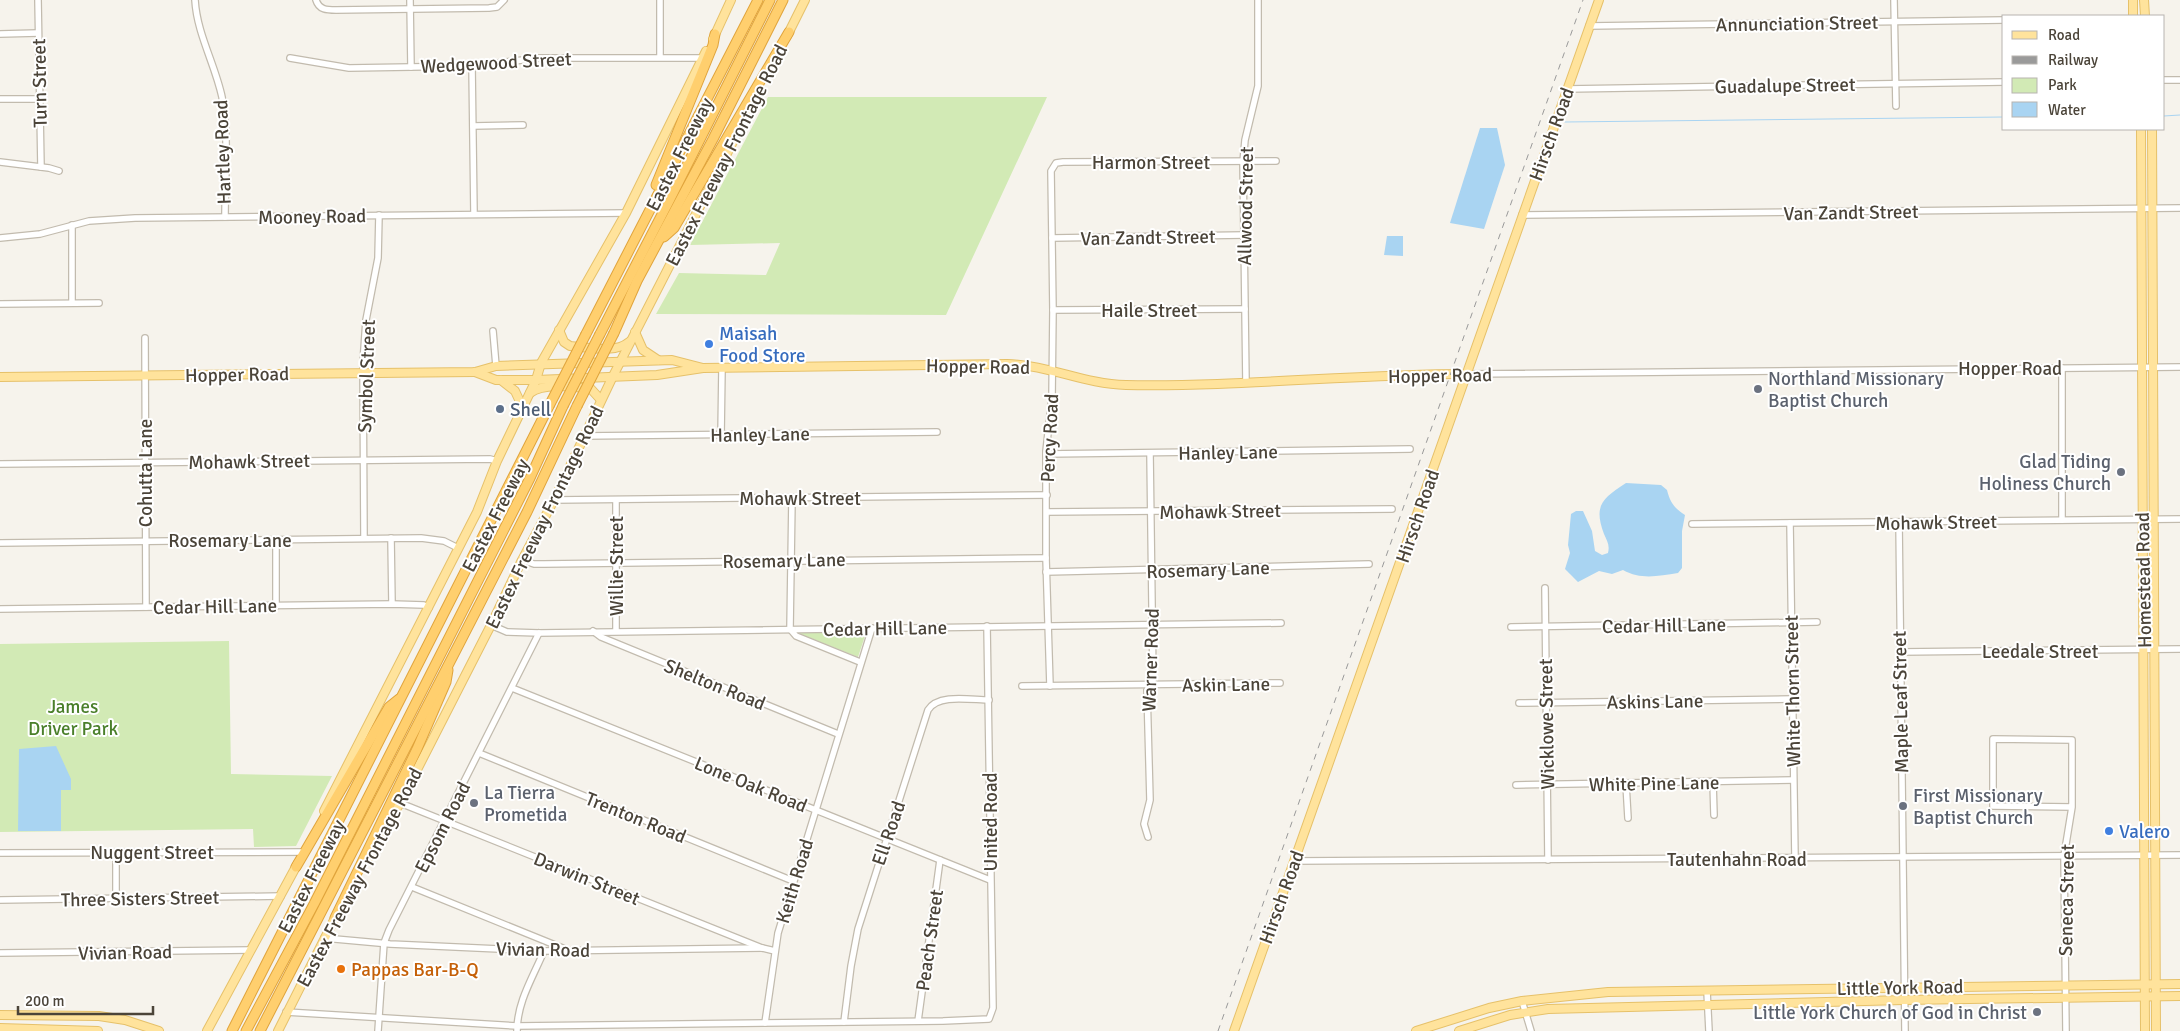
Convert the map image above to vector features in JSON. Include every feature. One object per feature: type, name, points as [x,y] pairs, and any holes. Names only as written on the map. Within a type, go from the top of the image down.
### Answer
[{"type":"highway","name":"Eastex Freeway","points":[[232,1031],[549,406],[758,0]]},
{"type":"highway","points":[[246,1031],[314,904],[525,487],[563,406],[770,0]]},
{"type":"highway","name":"Eastex Freeway","points":[[260,1031],[527,512],[657,244],[713,139],[783,0]]},
{"type":"highway","points":[[657,244],[674,228],[789,32]]},
{"type":"highway","points":[[622,267],[669,157],[713,45],[715,34]]},
{"type":"highway","points":[[335,918],[420,741],[446,682],[450,661]]},
{"type":"highway","points":[[296,867],[389,707],[403,696]]},
{"type":"highway","points":[[267,1031],[272,1007]]},
{"type":"main road","points":[[207,1031],[304,852],[429,608],[477,512],[497,461],[526,397],[536,380],[541,363],[626,213],[732,0]]},
{"type":"main road","name":"Eastex Freeway Frontage Road","points":[[278,1031],[324,938],[400,803],[491,625],[522,560],[554,500],[630,341],[805,0]]},
{"type":"main road","name":"Hirsch Road","points":[[1234,1031],[1599,0]]},
{"type":"main road","points":[[2133,0],[2133,15]]},
{"type":"main road","points":[[2144,0],[2145,15]]},
{"type":"main road","name":"Homestead Road","points":[[2140,130],[2145,1031]]},
{"type":"main road","name":"Homestead Road","points":[[2152,130],[2154,277],[2152,367],[2156,650],[2156,1031]]},
{"type":"main road","points":[[2141,143],[2153,143]]},
{"type":"main road","points":[[2140,278],[2154,277]]},
{"type":"main road","points":[[559,330],[564,342],[570,346],[616,348],[624,346],[630,341]]},
{"type":"main road","points":[[635,332],[643,350],[658,360]]},
{"type":"main road","name":"Hopper Road","points":[[0,377],[475,372],[496,366],[621,360],[676,360],[703,368]]},
{"type":"main road","name":"Hopper Road","points":[[475,372],[500,380],[536,380],[657,375],[703,368],[1026,364],[1051,369],[1084,380],[1111,384],[1246,383],[1467,374]]},
{"type":"main road","points":[[500,380],[515,391],[522,406]]},
{"type":"main road","points":[[526,397],[540,388],[574,386],[591,389],[601,400]]},
{"type":"main road","points":[[2142,450],[2153,449]]},
{"type":"main road","points":[[2143,581],[2155,581]]},
{"type":"main road","points":[[2144,752],[2155,752]]},
{"type":"main road","name":"Little York Road","points":[[1416,1031],[1489,1008],[1522,1001],[1587,994],[1826,988],[2180,984]]},
{"type":"main road","points":[[1825,1002],[1826,988]]},
{"type":"main road","points":[[1805,989],[1806,1002]]},
{"type":"main road","points":[[1632,992],[1632,1006]]},
{"type":"main road","points":[[1587,994],[1587,1008]]},
{"type":"main road","name":"Little York Road","points":[[1459,1031],[1489,1021],[1548,1009],[1708,1004],[2180,996]]},
{"type":"main road","points":[[39,1028],[41,1015]]},
{"type":"main road","points":[[0,1016],[105,1017],[125,1020],[159,1031]]},
{"type":"main road","points":[[0,1028],[98,1031]]},
{"type":"street","name":"Turn Street","points":[[38,0],[41,167]]},
{"type":"street","name":"Hartley Road","points":[[195,0],[199,26],[218,84],[223,106],[225,217]]},
{"type":"street","points":[[316,0],[317,5],[329,10],[489,8],[496,7],[504,0]]},
{"type":"street","points":[[410,0],[411,67]]},
{"type":"street","points":[[660,0],[660,56]]},
{"type":"street","name":"Allwood Street","points":[[1246,383],[1243,162],[1245,140],[1258,86],[1258,0]]},
{"type":"street","points":[[1894,0],[1896,106]]},
{"type":"street","name":"Annunciation Street","points":[[1590,26],[2002,20]]},
{"type":"street","points":[[0,34],[38,33]]},
{"type":"street","name":"Wedgewood Street","points":[[290,58],[349,68],[472,66],[539,58],[660,56],[703,58]]},
{"type":"street","points":[[472,66],[474,214]]},
{"type":"street","points":[[2165,80],[2180,80]]},
{"type":"street","name":"Guadalupe Street","points":[[1566,89],[2002,82]]},
{"type":"street","points":[[0,99],[40,99]]},
{"type":"street","points":[[473,126],[523,125]]},
{"type":"street","name":"Harmon Street","points":[[1051,191],[1051,170],[1056,163],[1276,161]]},
{"type":"street","points":[[0,162],[59,171]]},
{"type":"street","name":"Percy Road","points":[[1050,686],[1046,572],[1046,454],[1052,397],[1051,191]]},
{"type":"street","name":"Van Zandt Street","points":[[1522,216],[2180,208]]},
{"type":"street","name":"Mooney Road","points":[[0,238],[40,234],[103,219],[626,213]]},
{"type":"street","name":"Symbol Street","points":[[364,538],[362,373],[366,320],[378,258],[378,215]]},
{"type":"street","points":[[72,225],[72,303]]},
{"type":"street","name":"Van Zandt Street","points":[[1052,238],[1244,236]]},
{"type":"street","points":[[0,304],[99,303]]},
{"type":"street","name":"Haile Street","points":[[1053,310],[1245,309]]},
{"type":"street","points":[[493,331],[496,366]]},
{"type":"street","name":"Cohutta Lane","points":[[145,338],[146,607]]},
{"type":"street","name":"Hopper Road","points":[[1467,374],[2180,367]]},
{"type":"street","points":[[721,434],[722,368]]},
{"type":"street","points":[[2062,368],[2062,520]]},
{"type":"street","name":"Hanley Lane","points":[[583,436],[937,432]]},
{"type":"street","name":"Hanley Lane","points":[[1046,454],[1410,449]]},
{"type":"street","name":"Warner Road","points":[[1148,837],[1144,824],[1150,800],[1147,690],[1153,681],[1150,453]]},
{"type":"street","name":"Mohawk Street","points":[[0,464],[490,459],[497,461]]},
{"type":"street","name":"Mohawk Street","points":[[554,500],[1047,495]]},
{"type":"street","points":[[792,499],[790,629],[796,636],[860,662]]},
{"type":"street","name":"Willie Street","points":[[616,500],[616,631]]},
{"type":"street","name":"Mohawk Street","points":[[1047,512],[1392,509]]},
{"type":"street","name":"Mohawk Street","points":[[1692,524],[2180,519]]},
{"type":"street","name":"Maple Leaf Street","points":[[1899,522],[1905,1031]]},
{"type":"street","name":"White Thorn Street","points":[[1790,523],[1795,858]]},
{"type":"street","points":[[391,538],[392,604]]},
{"type":"street","name":"Rosemary Lane","points":[[0,542],[391,538],[433,539],[444,541],[458,548]]},
{"type":"street","points":[[276,540],[276,606]]},
{"type":"street","name":"Rosemary Lane","points":[[522,560],[534,564],[1046,558]]},
{"type":"street","name":"Rosemary Lane","points":[[1046,572],[1369,564]]},
{"type":"street","name":"Wicklowe Street","points":[[1545,588],[1548,860]]},
{"type":"street","name":"Cedar Hill Lane","points":[[0,609],[392,604],[424,605],[429,608]]},
{"type":"street","name":"Cedar Hill Lane","points":[[1511,627],[1817,622]]},
{"type":"street","name":"Cedar Hill Lane","points":[[491,625],[507,632],[539,633],[1281,623]]},
{"type":"street","name":"United Road","points":[[918,1021],[987,1019],[990,1017],[993,1008],[987,626]]},
{"type":"street","name":"Keith Road","points":[[765,1023],[775,951],[793,881],[872,628]]},
{"type":"street","name":"Shelton Road","points":[[593,632],[601,637],[838,734]]},
{"type":"street","name":"Epsom Road","points":[[378,1031],[384,944],[539,633]]},
{"type":"street","name":"Leedale Street","points":[[1900,652],[2180,649]]},
{"type":"street","name":"Askin Lane","points":[[1022,686],[1280,683]]},
{"type":"street","name":"Lone Oak Road","points":[[512,688],[990,880]]},
{"type":"street","name":"Askins Lane","points":[[1519,703],[1792,699]]},
{"type":"street","name":"Ell Road","points":[[844,1022],[858,929],[930,706],[943,700],[989,700]]},
{"type":"street","name":"Seneca Street","points":[[2066,1031],[2064,856],[2072,808],[2072,740],[1992,740],[1993,806],[2072,808]]},
{"type":"street","name":"Trenton Road","points":[[479,753],[793,881]]},
{"type":"street","name":"White Pine Lane","points":[[1516,785],[1793,780]]},
{"type":"street","points":[[1713,782],[1714,815]]},
{"type":"street","points":[[1626,784],[1628,818]]},
{"type":"street","name":"Darwin Street","points":[[400,803],[762,948],[775,951]]},
{"type":"street","name":"Nuggent Street","points":[[0,853],[304,852]]},
{"type":"street","points":[[116,853],[116,898]]},
{"type":"street","name":"Tautenhahn Road","points":[[1294,861],[2180,854]]},
{"type":"street","name":"Peach Street","points":[[918,1021],[940,860]]},
{"type":"street","points":[[412,886],[567,950]]},
{"type":"street","name":"Three Sisters Street","points":[[0,900],[280,896]]},
{"type":"street","name":"Vivian Road","points":[[324,938],[384,944],[544,951],[762,948]]},
{"type":"street","name":"Vivian Road","points":[[0,953],[250,950]]},
{"type":"street","points":[[517,1029],[521,1002],[544,951]]},
{"type":"street","points":[[1707,991],[1709,1031]]},
{"type":"street","points":[[1522,1001],[1531,1031]]},
{"type":"street","points":[[286,1012],[517,1029],[918,1021]]},
{"type":"green space","points":[[768,97],[1047,97],[946,315],[656,314],[679,273],[766,275],[780,243],[690,245]]},
{"type":"green space","points":[[798,633],[866,633],[858,657]]},
{"type":"green space","name":"James Driver Park","points":[[229,641],[231,774],[332,776],[296,846],[254,847],[253,829],[0,832],[0,644]]},
{"type":"water","points":[[1480,128],[1497,128],[1505,165],[1484,229],[1450,223]]},
{"type":"water","points":[[1387,236],[1403,236],[1403,256],[1384,255]]},
{"type":"water","points":[[1626,483],[1661,485],[1667,490],[1673,504],[1685,515],[1682,531],[1682,568],[1678,573],[1650,576],[1636,575],[1623,570],[1612,574],[1599,571],[1578,582],[1565,569],[1570,553],[1568,545],[1571,514],[1576,511],[1583,511],[1592,531],[1595,551],[1602,555],[1608,553],[1609,548],[1601,524],[1600,509],[1602,503],[1611,493]]},
{"type":"water","points":[[56,746],[71,779],[71,790],[61,790],[61,831],[18,831],[19,749]]},
{"type":"waterway","points":[[2165,116],[2180,115]]},
{"type":"waterway","points":[[1565,122],[2002,117]]},
{"type":"railway","points":[[1218,1031],[1583,0]]},
{"type":"place","name":"Maisah Food Store","points":[[709,344]]},
{"type":"place","name":"Northland Missionary Baptist Church","points":[[1758,389]]},
{"type":"place","name":"Shell","points":[[500,409]]},
{"type":"place","name":"Glad Tiding Holiness Church","points":[[2121,472]]},
{"type":"place","name":"La Tierra Prometida","points":[[474,803]]},
{"type":"place","name":"First Missionary Baptist Church","points":[[1903,806]]},
{"type":"place","name":"Valero","points":[[2109,831]]},
{"type":"place","name":"Pappas Bar-B-Q","points":[[341,969]]},
{"type":"place","name":"Little York Church of God in Christ","points":[[2037,1012]]}]
